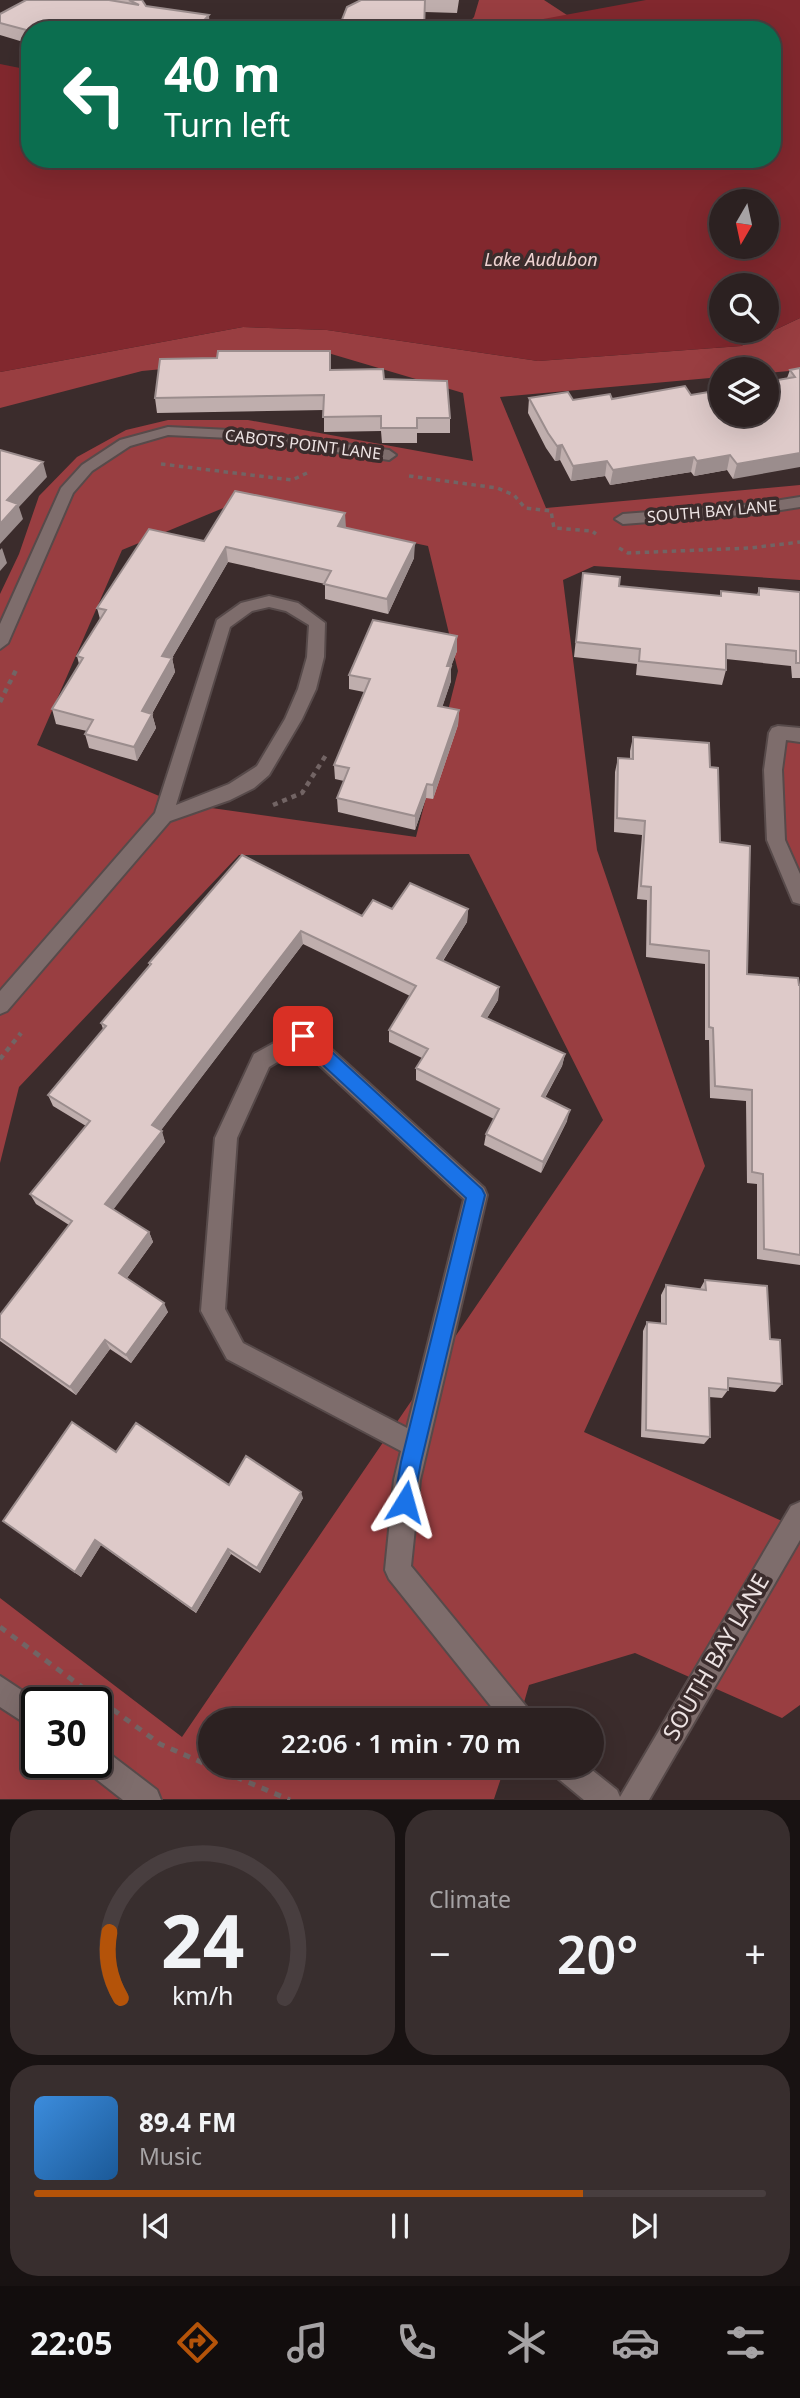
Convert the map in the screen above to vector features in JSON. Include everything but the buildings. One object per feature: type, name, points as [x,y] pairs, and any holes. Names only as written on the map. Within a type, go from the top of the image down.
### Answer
[{"type":"street","name":"CABOTS POINT LANE","points":[[0,643],[66,491],[87,468],[125,443],[168,431],[236,434],[389,455]]},
{"type":"street","name":"SOUTH BAY LANE","points":[[623,519],[755,509],[800,502]]},
{"type":"street","points":[[0,1005],[163,816],[223,624],[241,607],[265,600],[300,609],[317,623],[318,648],[311,681],[291,726],[260,775],[222,796],[163,816]]},
{"type":"street","points":[[800,735],[778,733],[773,769],[776,839],[800,896]]},
{"type":"street","points":[[415,1444],[235,1351],[213,1311],[226,1138],[261,1061],[303,1036],[476,1195],[407,1480],[398,1570],[509,1708]]},
{"type":"street","name":"SOUTH BAY LANE","points":[[633,1800],[800,1515]]},
{"type":"street","points":[[0,1690],[21,1705]]},
{"type":"street","points":[[112,1773],[147,1800]]},
{"type":"street","points":[[580,1778],[607,1800]]},
{"type":"path","points":[[153,463],[292,480],[310,472]]},
{"type":"path","points":[[403,475],[497,488],[514,495],[525,508],[551,511],[554,528],[592,531],[601,537]]},
{"type":"path","points":[[610,542],[628,553],[750,548],[800,542]]},
{"type":"path","points":[[0,702],[18,667]]},
{"type":"path","points":[[263,809],[302,793],[326,755]]},
{"type":"path","points":[[0,1059],[24,1028]]},
{"type":"path","points":[[0,1628],[160,1744],[198,1761]]},
{"type":"path","points":[[238,1778],[290,1800]]},
{"type":"shaded area","points":[[479,0],[544,0],[570,17],[552,21],[470,21]]},
{"type":"shaded area","points":[[800,318],[800,370],[779,372],[779,357],[709,357],[709,378],[500,397],[546,508],[800,485],[800,580],[594,566],[563,580],[597,850],[705,1166],[584,1432],[793,1526],[800,1515],[800,1705],[782,1718],[635,1653],[529,1685],[522,1708],[202,1708],[603,1120],[469,854],[239,855],[19,1087],[0,1163],[0,594],[19,554],[39,496],[77,457],[126,430],[168,420],[248,420],[473,461],[463,393],[328,353],[142,371],[0,408],[0,372],[243,327],[327,330],[538,361],[741,346],[747,343],[779,343],[779,328]],"holes":[[[233,504],[428,546],[458,671],[416,837],[176,803],[37,745],[122,550]]]},
{"type":"shaded area","points":[[778,733],[800,735],[800,886],[776,840]]},
{"type":"shaded area","points":[[0,1598],[182,1737],[198,1714],[198,1778],[501,1778],[494,1799],[0,1799]]},
{"type":"water","name":"Lake Audubon","points":[[646,0],[800,0],[800,318],[779,328],[779,273],[709,273],[709,343],[747,343],[741,346],[538,361],[327,330],[243,327],[0,372],[0,64],[21,68],[21,168],[781,168],[781,21],[532,21]]},
{"type":"route","points":[[303,1036],[476,1195],[411,1462],[405,1502]]}]
